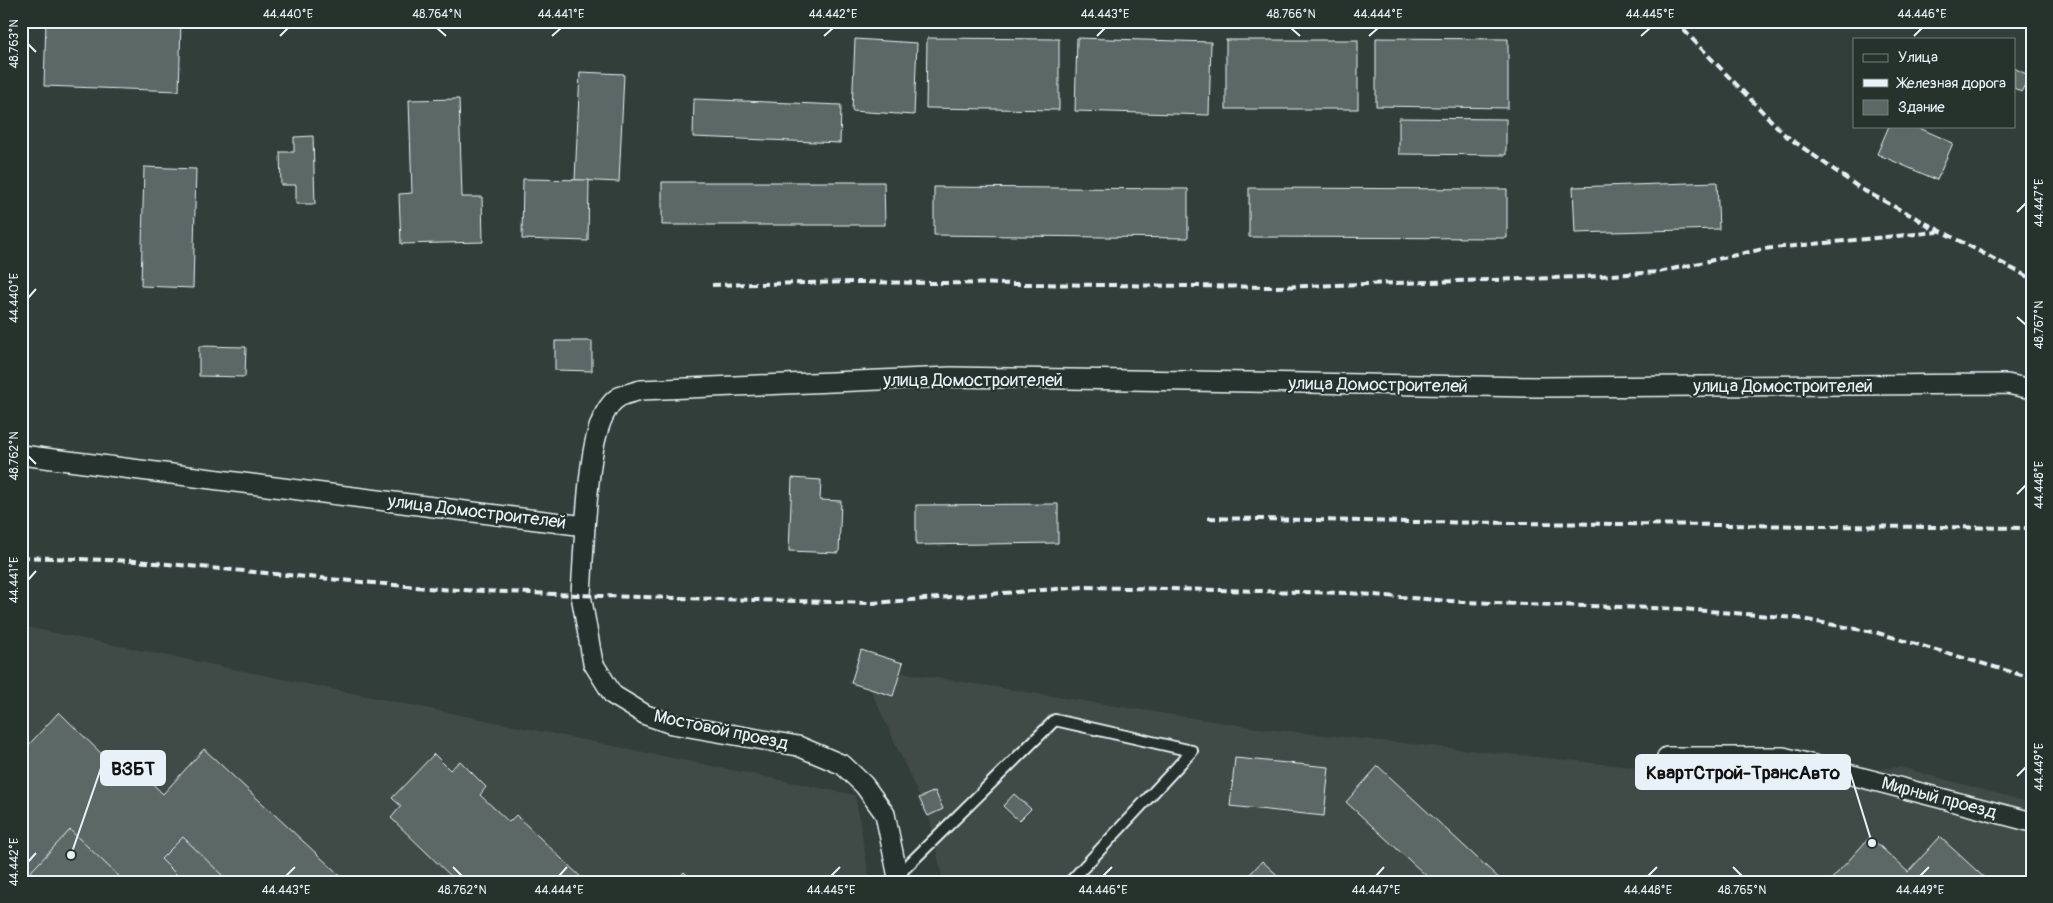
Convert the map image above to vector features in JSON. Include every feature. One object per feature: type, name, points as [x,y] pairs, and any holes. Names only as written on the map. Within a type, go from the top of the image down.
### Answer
[{"type":"street","name":"улица Домостроителей","points":[[21,455],[585,526],[596,435],[606,412],[618,398],[641,390],[950,377],[1539,387],[2007,384],[2032,389]]},
{"type":"street","name":"Мостовой проезд","points":[[585,526],[581,595],[592,663],[613,695],[646,715],[672,724],[798,746],[843,765],[864,785],[885,814],[898,878]]},
{"type":"street","name":"Мирный проезд","points":[[1667,757],[1783,757],[2032,822]]},
{"type":"lane","points":[[898,878],[1054,720],[1192,751],[1070,882]]},
{"type":"shaded area","points":[[21,626],[855,795],[870,882],[21,882]]},
{"type":"shaded area","points":[[860,666],[1257,728],[1767,781],[1899,767],[2032,803],[2032,882],[943,882],[930,820]]},
{"type":"building","points":[[46,21],[181,21],[179,91],[44,86]]},
{"type":"building","points":[[277,21],[310,21],[310,24],[277,24]]},
{"type":"building","points":[[927,38],[1059,39],[1059,110],[926,108]]},
{"type":"building","points":[[1077,38],[1211,42],[1209,115],[1075,111]]},
{"type":"building","points":[[1376,38],[1508,39],[1508,108],[1376,106]]},
{"type":"building","points":[[855,39],[917,43],[914,115],[852,111]]},
{"type":"building","points":[[1226,40],[1358,40],[1358,109],[1226,109]]},
{"type":"building","points":[[2016,69],[2030,76],[2021,92],[2016,89]]},
{"type":"building","points":[[580,72],[624,74],[619,182],[575,180]]},
{"type":"building","points":[[459,99],[462,197],[482,197],[483,242],[401,244],[399,194],[412,193],[409,100]]},
{"type":"building","points":[[694,99],[841,105],[840,143],[693,137]]},
{"type":"building","points":[[1399,118],[1506,119],[1506,155],[1399,154]]},
{"type":"building","points":[[1888,128],[1919,128],[1953,143],[1937,180],[1877,154]]},
{"type":"building","points":[[313,136],[315,204],[296,204],[296,185],[281,185],[280,152],[294,152],[294,137]]},
{"type":"building","points":[[144,167],[196,169],[193,288],[141,286]]},
{"type":"building","points":[[523,179],[589,180],[588,241],[522,239]]},
{"type":"building","points":[[662,182],[884,182],[885,225],[662,225]]},
{"type":"building","points":[[1717,182],[1719,229],[1575,233],[1573,187]]},
{"type":"building","points":[[934,187],[1188,189],[1188,238],[934,235]]},
{"type":"building","points":[[1249,188],[1507,189],[1507,238],[1249,237]]},
{"type":"building","points":[[555,341],[592,341],[592,371],[555,370]]},
{"type":"building","points":[[199,346],[246,347],[245,377],[199,376]]},
{"type":"building","points":[[792,478],[821,480],[820,500],[841,501],[839,553],[789,551]]},
{"type":"building","points":[[1058,504],[1058,543],[916,545],[916,505]]},
{"type":"building","points":[[861,650],[903,663],[893,696],[851,683]]},
{"type":"building","points":[[59,712],[116,768],[126,758],[163,794],[204,749],[347,882],[21,882],[21,753]]},
{"type":"building","points":[[434,754],[450,770],[460,761],[486,787],[480,795],[509,822],[516,815],[586,882],[457,882],[391,818],[401,806],[392,798]]},
{"type":"building","points":[[1235,758],[1329,767],[1324,816],[1230,806]]},
{"type":"building","points":[[1378,766],[1503,882],[1433,882],[1346,802]]},
{"type":"building","points":[[935,791],[943,809],[928,816],[919,798]]},
{"type":"building","points":[[1014,794],[1031,809],[1019,821],[1003,806]]},
{"type":"building","points":[[70,830],[125,882],[21,882]]},
{"type":"building","points":[[183,837],[227,880],[225,882],[184,882],[161,859]]},
{"type":"building","points":[[1870,837],[1908,872],[1940,837],[1989,882],[1829,882]]},
{"type":"building","points":[[1262,861],[1285,882],[1243,882]]},
{"type":"building","points":[[2032,869],[2032,882],[2022,882],[2021,881]]},
{"type":"building","points":[[684,872],[695,882],[675,882]]},
{"type":"building","points":[[1233,874],[1242,882],[1225,882]]},
{"type":"railway","points":[[1675,21],[1785,135],[1861,189],[2032,279]]},
{"type":"railway","points":[[712,285],[854,282],[1274,287],[1583,277],[1659,272],[1763,249],[1937,232],[1919,220]]},
{"type":"railway","points":[[1208,518],[2032,528]]},
{"type":"railway","points":[[21,557],[135,561],[438,589],[601,596],[872,603],[1083,587],[1348,593],[1463,602],[1682,609],[1796,618],[1878,633],[2032,678]]},
{"type":"place","name":"КвартСтрой-ТрансАвто","points":[[1872,843]]},
{"type":"place","name":"ВЗБТ","points":[[71,855]]}]
